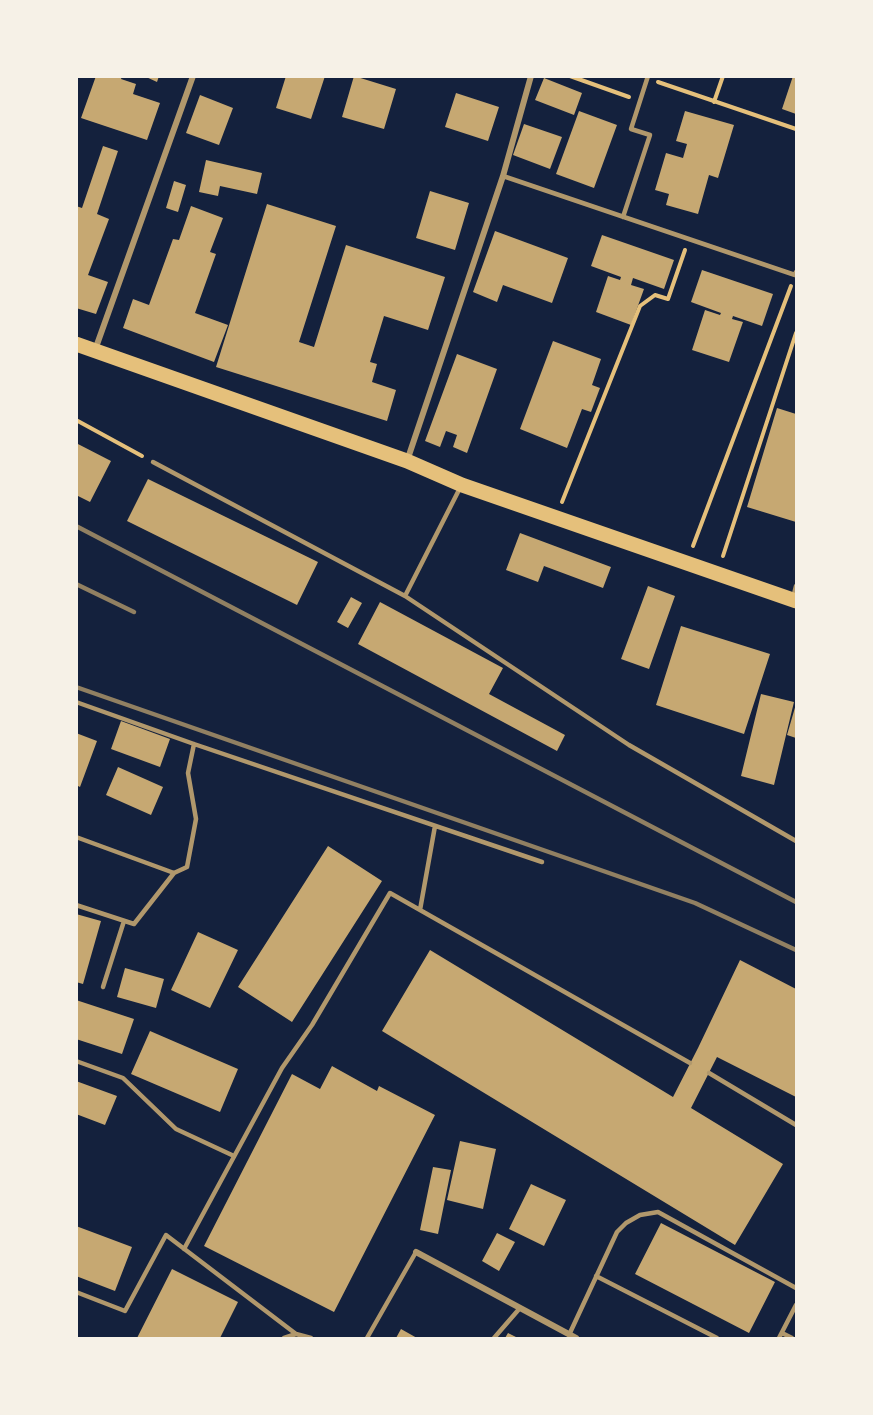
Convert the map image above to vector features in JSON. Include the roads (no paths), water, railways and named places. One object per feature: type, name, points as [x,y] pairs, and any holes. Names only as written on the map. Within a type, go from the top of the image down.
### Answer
[{"type":"main road","points":[[76,344],[407,461],[462,485],[717,574],[795,596]]},
{"type":"street","points":[[95,350],[193,76]]},
{"type":"street","points":[[407,461],[502,176],[531,76]]},
{"type":"street","points":[[416,1252],[576,1338]]},
{"type":"lane","points":[[623,217],[650,135],[631,129],[648,77]]},
{"type":"lane","points":[[502,176],[796,274]]},
{"type":"lane","points":[[153,462],[405,596],[629,745],[796,841]]},
{"type":"lane","points":[[405,596],[462,485]]},
{"type":"lane","points":[[76,702],[542,862]]},
{"type":"lane","points":[[76,905],[134,924],[174,873],[187,867],[196,819],[188,773],[194,744]]},
{"type":"lane","points":[[420,910],[435,826]]},
{"type":"lane","points":[[76,837],[174,873]]},
{"type":"lane","points":[[184,1249],[282,1068],[312,1025],[390,893],[690,1063]]},
{"type":"lane","points":[[104,987],[124,921]]},
{"type":"lane","points":[[76,1061],[123,1078],[176,1129],[234,1156]]},
{"type":"lane","points":[[709,1073],[796,1125]]},
{"type":"lane","points":[[569,1335],[616,1232],[640,1215],[658,1212],[796,1288]]},
{"type":"lane","points":[[76,1292],[125,1311],[166,1235],[296,1334],[311,1338]]},
{"type":"lane","points":[[368,1338],[416,1252]]},
{"type":"lane","points":[[596,1276],[717,1338]]},
{"type":"lane","points":[[792,1338],[780,1336],[796,1305]]},
{"type":"lane","points":[[494,1338],[520,1308]]},
{"type":"lane","points":[[284,1338],[296,1334]]},
{"type":"railway","points":[[76,526],[796,902]]},
{"type":"railway","points":[[76,584],[134,612]]},
{"type":"railway","points":[[76,687],[695,903],[796,950]]}]
